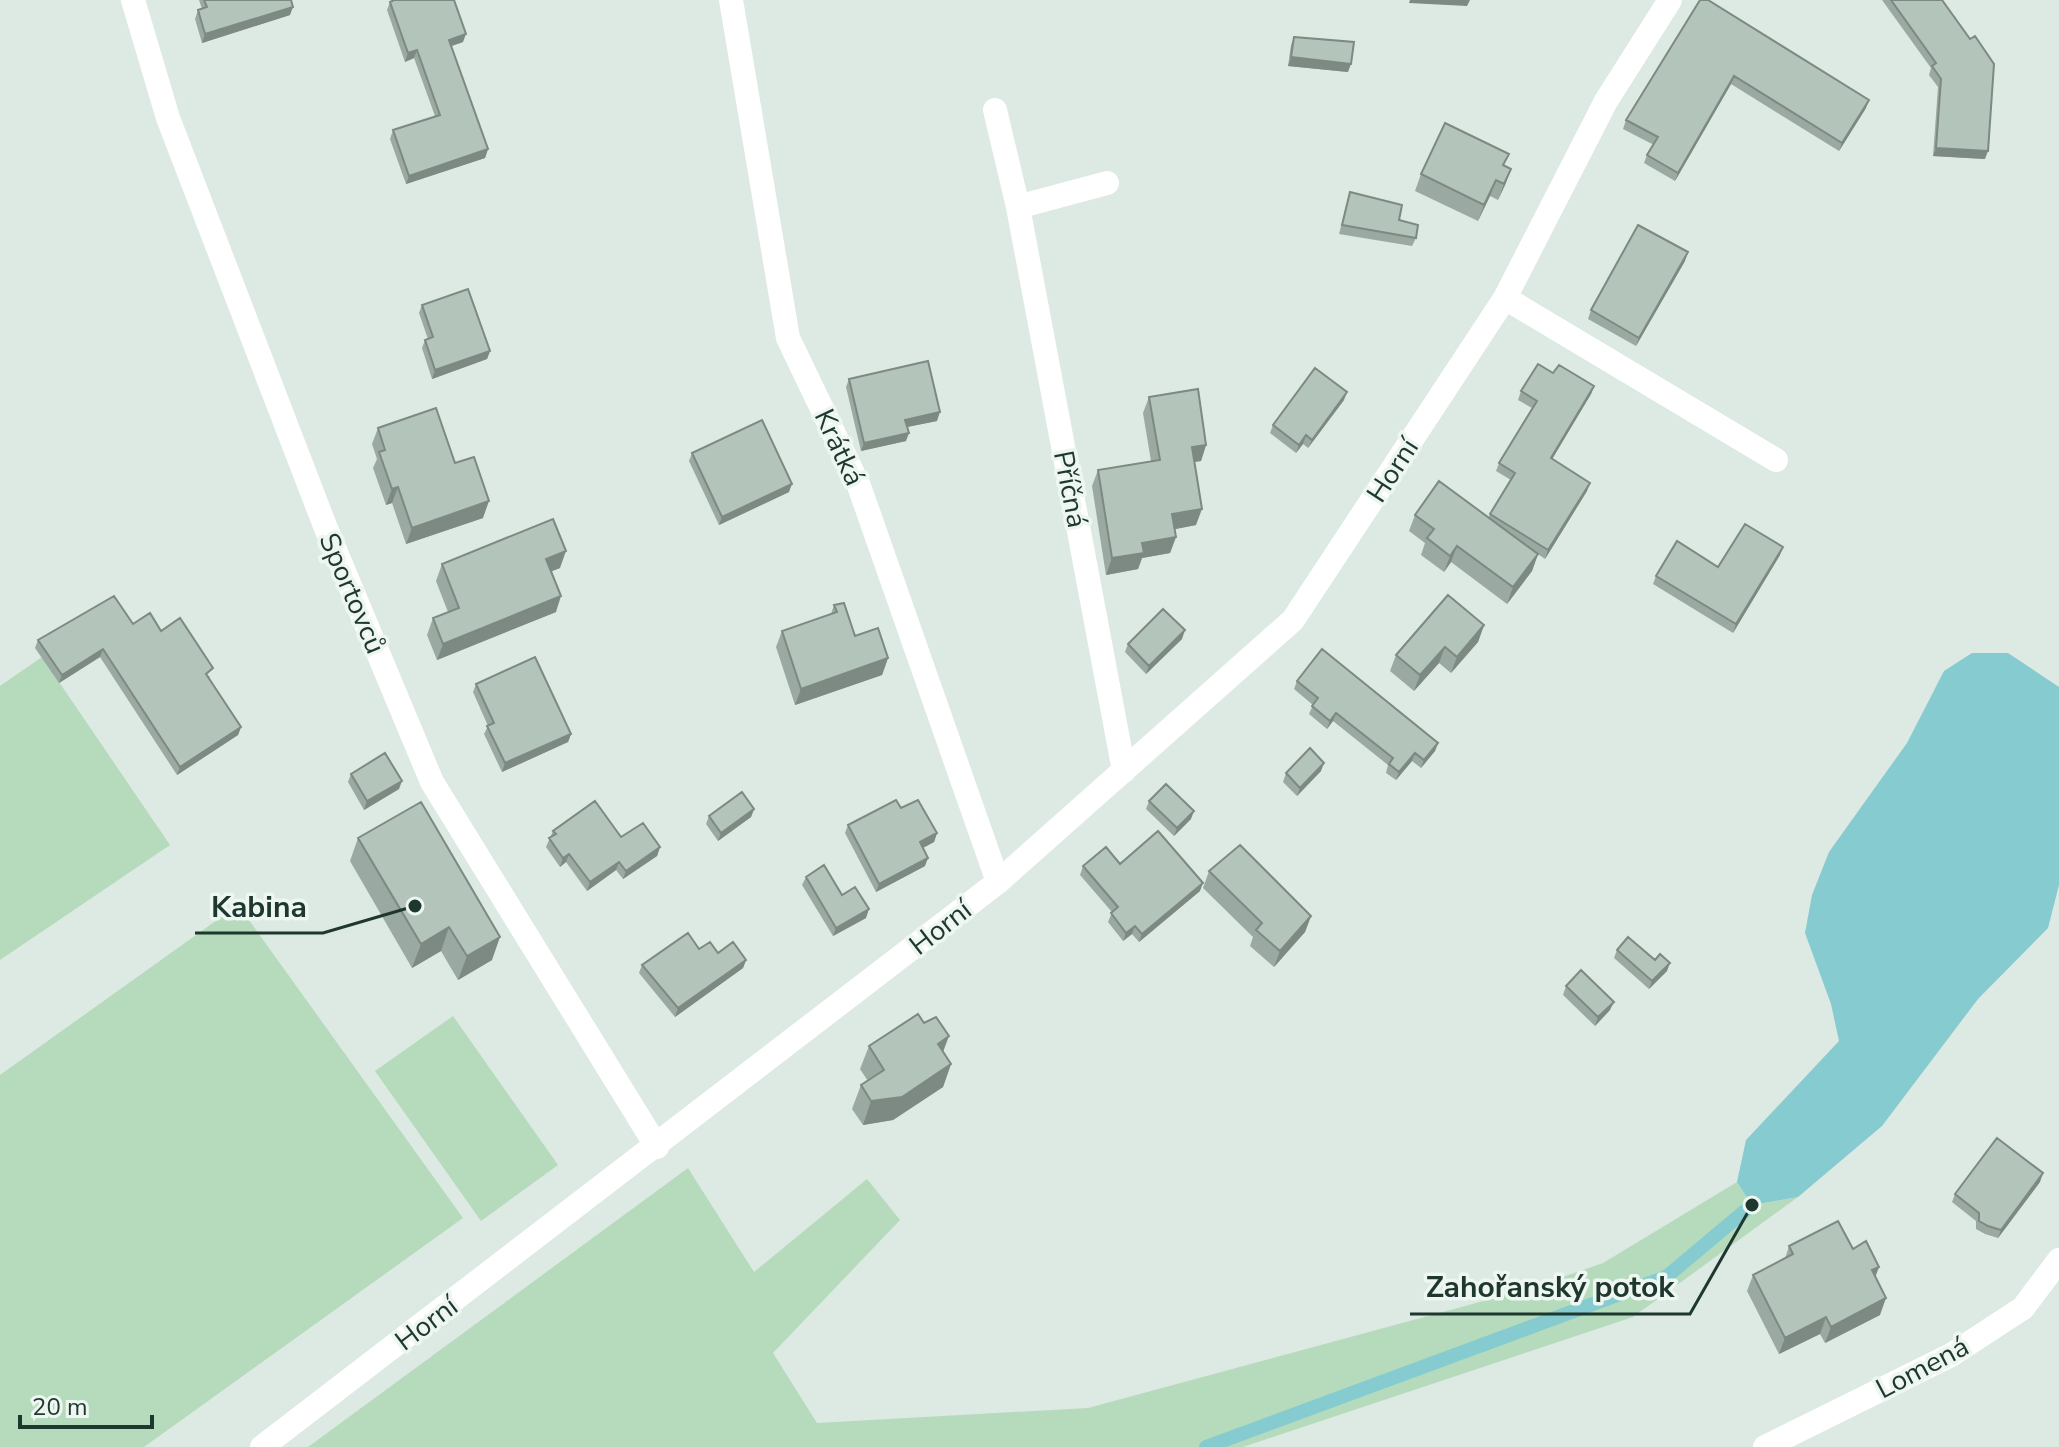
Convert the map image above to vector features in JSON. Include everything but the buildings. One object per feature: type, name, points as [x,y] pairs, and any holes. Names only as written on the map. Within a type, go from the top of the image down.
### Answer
[{"type":"street","name":"Sportovců","points":[[133,0],[168,118],[325,526],[432,782],[657,1147]]},
{"type":"street","name":"Krátká","points":[[731,0],[788,338],[859,486],[998,882]]},
{"type":"street","name":"Horní","points":[[262,1447],[657,1147],[998,882],[1293,620],[1505,298],[1606,101],[1670,0]]},
{"type":"street","name":"Příčná","points":[[995,110],[1018,207],[1124,771]]},
{"type":"street","points":[[1018,207],[1107,183]]},
{"type":"street","points":[[1505,298],[1776,460]]},
{"type":"street","name":"Lomená","points":[[1765,1447],[1951,1355],[2023,1308],[2059,1260]]},
{"type":"green space","points":[[42,657],[170,845],[0,960],[0,686]]},
{"type":"green space","points":[[238,905],[463,1218],[144,1447],[0,1447],[0,1075]]},
{"type":"green space","points":[[453,1016],[558,1165],[481,1221],[375,1071]]},
{"type":"green space","points":[[688,1168],[754,1272],[867,1179],[900,1220],[773,1353],[817,1423],[1088,1408],[1528,1289],[1603,1263],[1737,1182],[1753,1205],[1798,1197],[1633,1317],[1243,1447],[308,1447]]},
{"type":"water","points":[[1972,653],[2008,653],[2059,687],[2059,885],[2048,928],[1978,999],[1882,1126],[1798,1197],[1752,1205],[1737,1182],[1746,1140],[1839,1041],[1831,1004],[1805,933],[1812,895],[1829,852],[1907,743],[1944,671]]},
{"type":"waterway","points":[[1206,1447],[1666,1277],[1752,1205],[1760,1191]]},
{"type":"place","name":"Kabina","points":[[415,906]]},
{"type":"place","name":"Zahořanský potok","points":[[1752,1205]]}]
